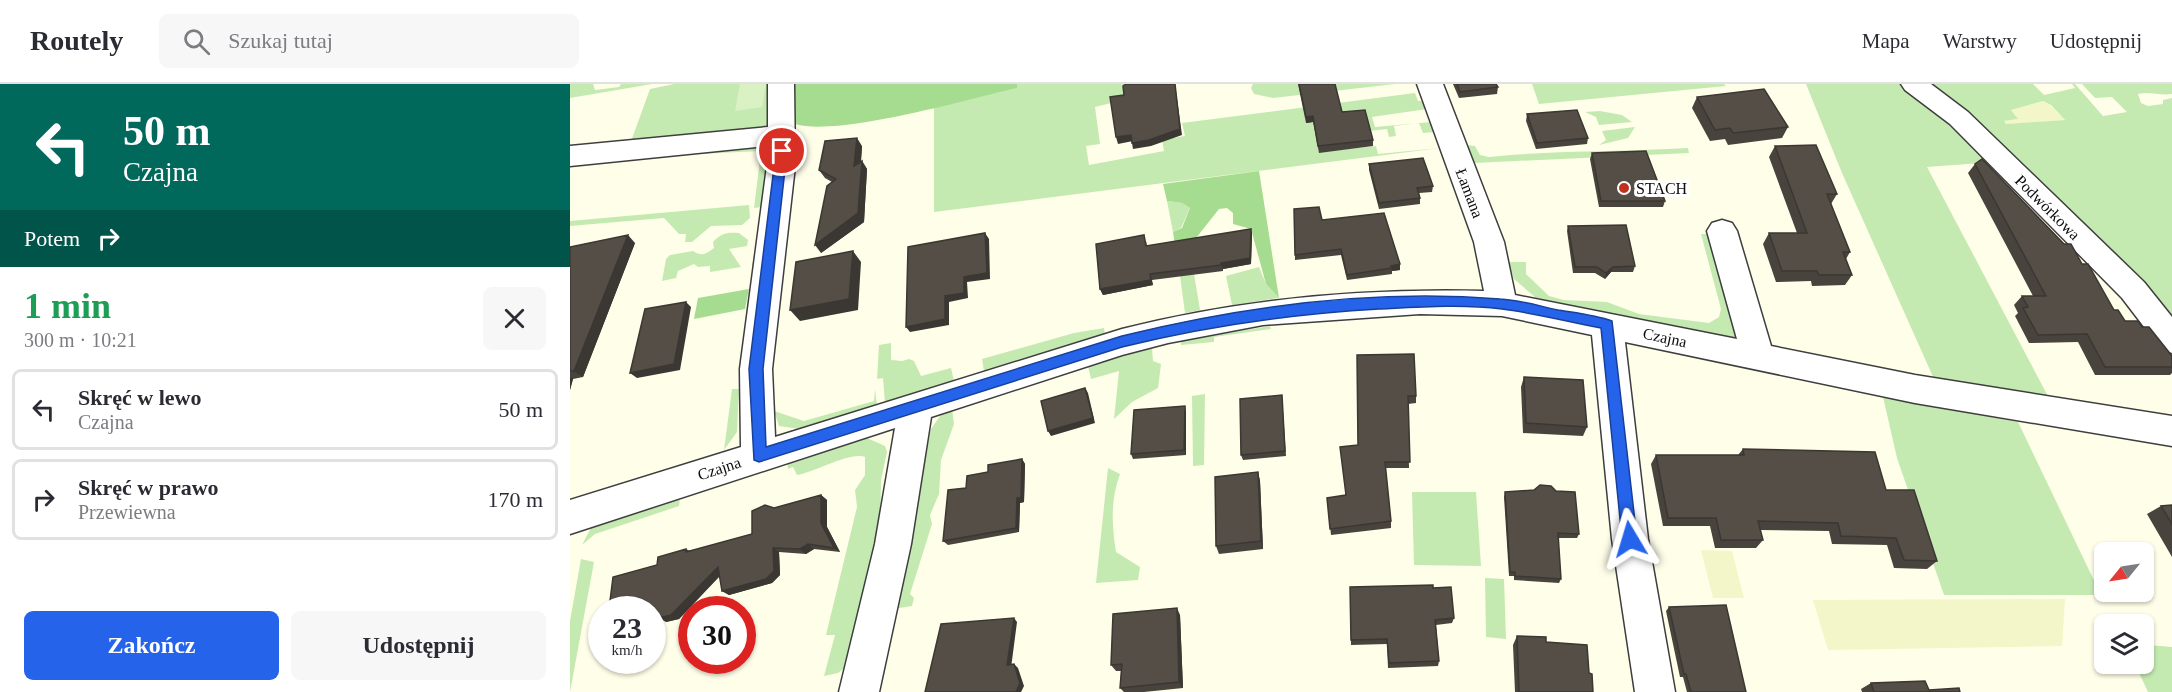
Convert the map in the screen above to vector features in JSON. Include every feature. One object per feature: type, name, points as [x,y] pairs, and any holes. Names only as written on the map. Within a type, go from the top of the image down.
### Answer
[{"type":"street","points":[[759,456],[756,369],[783,135],[782,84]]},
{"type":"street","name":"Łamana","points":[[1430,84],[1489,242],[1502,304]]},
{"type":"street","name":"Podwórkowa","points":[[1914,84],[1959,118],[2133,290],[2172,340]]},
{"type":"street","points":[[570,156],[783,135]]},
{"type":"street","points":[[1722,231],[1758,357]]},
{"type":"street","name":"Czajna","points":[[570,517],[1122,342],[1212,321],[1361,305],[1420,302],[1502,304],[1915,389],[2172,431]]},
{"type":"street","points":[[1607,324],[1630,539],[1655,692]]},
{"type":"street","points":[[859,692],[893,544],[916,406]]},
{"type":"green space","points":[[570,84],[593,84],[595,90],[619,87],[621,84],[652,84],[570,98]]},
{"type":"green space","points":[[674,84],[774,84],[769,126],[761,130],[630,144],[650,89]]},
{"type":"green space","points":[[740,84],[766,84],[762,107],[735,111]]},
{"type":"green space","points":[[790,84],[1017,84],[1017,88],[904,115],[815,127],[795,124],[791,116]]},
{"type":"green space","points":[[1017,84],[1146,84],[1123,100],[1095,107],[1100,144],[1086,146],[1089,165],[1164,151],[1162,140],[1185,136],[1182,123],[1415,93],[1418,101],[1424,101],[1427,109],[1372,117],[1375,127],[1417,123],[1394,126],[1396,136],[1389,137],[1387,129],[1369,131],[1313,122],[1319,152],[1376,146],[1378,154],[1440,148],[934,212],[934,107],[1016,88]]},
{"type":"green space","points":[[1253,84],[1395,84],[1273,98],[1254,94],[1251,88]]},
{"type":"green space","points":[[1532,84],[1724,84],[1726,86],[1539,104]]},
{"type":"green space","points":[[1806,84],[1904,84],[1995,162],[1927,167],[2050,400],[1934,379],[1842,173]]},
{"type":"green space","points":[[1926,84],[2033,84],[2044,95],[2075,88],[2072,84],[2075,84],[2103,116],[2127,112],[2112,97],[2095,98],[2082,84],[2172,84],[2172,94],[2138,94],[2141,103],[2148,106],[2163,104],[2163,100],[2172,98],[2172,324],[1962,106],[1958,107]],"holes":[[[2043,101],[2051,105],[2065,120],[2006,124],[2004,121],[2018,119],[2011,110]]]},
{"type":"green space","points":[[2043,101],[2065,120],[2006,124],[2004,121],[2018,119],[2011,110]]},
{"type":"green space","points":[[1600,111],[1622,115],[1632,122],[1599,125],[1596,117],[1585,112]]},
{"type":"green space","points":[[1431,122],[1435,132],[1423,133],[1419,123]]},
{"type":"green space","points":[[1635,127],[1628,138],[1599,145],[1606,140],[1602,131]]},
{"type":"green space","points":[[771,145],[762,262],[752,266],[762,207],[754,208],[761,151],[657,156]]},
{"type":"green space","points":[[1466,145],[1475,146],[1480,155],[1489,157],[1688,148],[1689,153],[1474,163]]},
{"type":"green space","points":[[1259,171],[1279,298],[1266,284],[1251,229],[1233,224],[1233,213],[1227,208],[1219,209],[1196,238],[1180,276],[1173,232],[1182,228],[1190,208],[1182,203],[1167,201],[1163,184]]},
{"type":"green space","points":[[1167,201],[1182,203],[1190,208],[1181,228],[1173,232]]},
{"type":"green space","points":[[749,205],[750,218],[742,225],[711,226],[692,242],[685,242],[686,234],[679,234],[664,218],[570,226],[570,221]]},
{"type":"green space","points":[[739,233],[748,240],[747,246],[729,249],[741,267],[710,272],[710,266],[698,267],[694,264],[678,271],[676,278],[662,281],[666,259],[670,255],[693,251],[704,254],[714,248],[713,242],[722,235]]},
{"type":"green space","points":[[1701,234],[1712,234],[1744,341],[1536,298],[1514,279],[1508,262],[1526,262],[1526,274],[1549,296],[1564,300],[1607,302],[1639,314],[1709,323],[1719,317],[1721,309]]},
{"type":"green space","points":[[1259,267],[1266,284],[1279,298],[1232,305],[1226,276]]},
{"type":"green space","points":[[1194,274],[1200,310],[1185,313],[1180,276]]},
{"type":"green space","points":[[749,289],[745,309],[694,319],[698,298]]},
{"type":"green space","points":[[1270,326],[1271,329],[1214,337],[1214,342],[1181,345],[1181,341]]},
{"type":"green space","points":[[1104,328],[1105,334],[984,371],[982,359],[1074,333]]},
{"type":"green space","points":[[891,343],[891,360],[914,361],[921,376],[951,368],[954,381],[885,403],[883,378],[877,379],[879,345]]},
{"type":"green space","points":[[1152,348],[1153,361],[1161,364],[1158,388],[1132,402],[1114,419],[1119,371],[1091,379],[1088,366]]},
{"type":"green space","points":[[732,389],[739,389],[737,432],[724,450]]},
{"type":"green space","points":[[875,389],[877,405],[800,429],[779,426],[774,411],[804,421],[874,401]]},
{"type":"green space","points":[[1205,394],[1204,465],[1193,466],[1192,396]]},
{"type":"green space","points":[[1883,397],[2018,422],[2094,580],[2094,595],[1944,595],[1897,458]]},
{"type":"green space","points":[[952,409],[954,424],[941,460],[939,494],[930,515],[932,524],[910,594],[914,598],[912,606],[893,609],[931,429],[940,416]]},
{"type":"green space","points":[[867,438],[885,446],[887,452],[881,480],[880,539],[854,661],[838,673],[824,676],[835,635],[826,635],[857,507],[855,490],[865,475],[865,457],[842,459],[797,475],[793,467],[788,469],[787,461]]},
{"type":"green space","points":[[1108,468],[1120,474],[1113,514],[1116,552],[1140,567],[1138,580],[1096,583]]},
{"type":"green space","points":[[1412,492],[1476,492],[1481,566],[1414,565]]},
{"type":"green space","points":[[680,497],[679,506],[595,534],[582,545],[593,524]]},
{"type":"green space","points":[[1701,550],[1732,551],[1744,598],[1713,598]]},
{"type":"green space","points":[[581,559],[594,562],[570,692],[570,621]]},
{"type":"green space","points":[[1485,578],[1504,579],[1506,639],[1486,637]]},
{"type":"green space","points":[[2065,599],[2062,646],[1828,650],[1813,600]]},
{"type":"green space","points":[[2154,646],[2172,647],[2172,692],[2148,692],[2140,675],[2154,674]]},
{"type":"building","points":[[1126,84],[1175,84],[1180,129],[1149,140],[1132,143],[1131,135],[1116,137],[1110,97],[1124,95],[1123,86]]},
{"type":"building","points":[[1299,84],[1335,84],[1342,112],[1365,110],[1373,140],[1318,146],[1313,116],[1306,117]]},
{"type":"building","points":[[1457,84],[1496,84],[1498,87],[1460,92]]},
{"type":"building","points":[[1764,89],[1788,127],[1733,133],[1730,128],[1715,130],[1697,97]]},
{"type":"building","points":[[1577,110],[1588,138],[1537,143],[1527,114]]},
{"type":"building","points":[[857,138],[854,166],[862,161],[858,213],[815,245],[827,186],[836,179],[819,170],[825,141]]},
{"type":"building","points":[[1816,145],[1837,194],[1827,194],[1850,252],[1843,252],[1852,275],[1819,275],[1817,271],[1782,271],[1769,233],[1807,233],[1775,146]]},
{"type":"building","points":[[1646,151],[1665,201],[1601,201],[1592,153]]},
{"type":"building","points":[[1423,158],[1433,186],[1417,188],[1420,198],[1379,203],[1369,164]]},
{"type":"building","points":[[1982,159],[2064,244],[2071,244],[2082,264],[2088,264],[2114,310],[2118,310],[2125,321],[2138,321],[2142,327],[2149,327],[2172,356],[2172,367],[2105,367],[2087,334],[2038,335],[2023,308],[2028,307],[2022,296],[2046,296],[1975,164]]},
{"type":"building","points":[[1319,207],[1322,220],[1384,213],[1400,264],[1391,266],[1392,268],[1347,275],[1341,249],[1295,255],[1294,209]]},
{"type":"building","points":[[1626,225],[1635,266],[1613,267],[1606,273],[1597,267],[1575,267],[1568,226]]},
{"type":"building","points":[[1251,229],[1250,258],[1221,263],[1222,265],[1150,274],[1151,280],[1100,289],[1096,244],[1144,235],[1146,246]]},
{"type":"building","points":[[985,233],[987,273],[964,277],[964,293],[945,296],[945,319],[906,327],[908,247]]},
{"type":"building","points":[[628,235],[574,371],[570,371],[570,247]]},
{"type":"building","points":[[853,251],[849,299],[790,310],[796,262]]},
{"type":"building","points":[[686,302],[674,364],[630,373],[645,309]]},
{"type":"building","points":[[1414,354],[1416,396],[1408,396],[1410,462],[1385,462],[1391,521],[1330,529],[1327,498],[1346,495],[1340,447],[1358,445],[1357,355]]},
{"type":"building","points":[[1524,377],[1583,380],[1587,427],[1526,423]]},
{"type":"building","points":[[1085,388],[1093,418],[1048,431],[1041,401]]},
{"type":"building","points":[[1282,395],[1285,451],[1241,455],[1240,399]]},
{"type":"building","points":[[1185,406],[1184,450],[1131,454],[1134,410]]},
{"type":"building","points":[[1743,449],[1875,452],[1886,490],[1914,490],[1937,561],[1904,560],[1896,538],[1841,536],[1838,523],[1758,521],[1763,540],[1721,540],[1716,518],[1668,518],[1656,455],[1744,455]]},
{"type":"building","points":[[1022,459],[1021,498],[1017,498],[1016,528],[943,541],[948,490],[966,488],[967,476],[988,472],[988,465]]},
{"type":"building","points":[[1258,472],[1261,541],[1216,546],[1215,477]]},
{"type":"building","points":[[1540,485],[1551,486],[1556,491],[1575,492],[1579,534],[1558,533],[1561,579],[1515,576],[1515,572],[1510,572],[1505,492],[1534,490]]},
{"type":"building","points":[[821,495],[821,523],[834,548],[808,544],[800,549],[773,548],[774,571],[766,579],[722,591],[718,567],[690,596],[678,596],[678,608],[671,615],[666,616],[666,596],[611,596],[613,577],[657,565],[658,557],[752,534],[752,511],[765,505],[774,508]]},
{"type":"building","points":[[2172,505],[2172,524],[2161,506]]},
{"type":"building","points":[[1433,585],[1433,588],[1451,587],[1454,618],[1435,620],[1439,661],[1389,663],[1387,639],[1351,640],[1350,587]]},
{"type":"building","points":[[1726,605],[1746,692],[1691,692],[1686,674],[1684,674],[1669,607]]},
{"type":"building","points":[[1177,608],[1179,682],[1120,688],[1122,664],[1111,665],[1113,614]]},
{"type":"building","points":[[1014,618],[1007,665],[1014,664],[1020,683],[1016,692],[925,692],[941,624]]},
{"type":"building","points":[[1517,636],[1546,637],[1546,642],[1587,645],[1593,692],[1519,692]]},
{"type":"building","points":[[1925,681],[1929,690],[1959,688],[1960,692],[1874,692],[1871,683]]},
{"type":"place","name":"STACH","points":[[1624,188]]},
{"type":"route","points":[[782,151],[756,369],[759,456],[933,400],[1168,330],[1212,321],[1332,307],[1420,302],[1502,304],[1607,324],[1630,539]]}]
